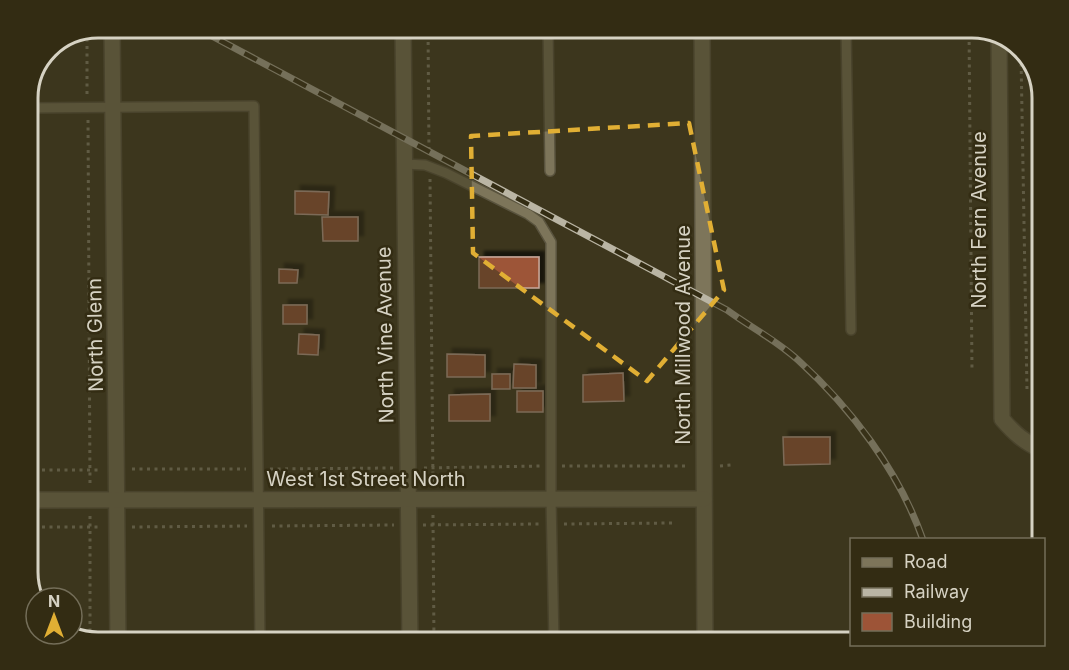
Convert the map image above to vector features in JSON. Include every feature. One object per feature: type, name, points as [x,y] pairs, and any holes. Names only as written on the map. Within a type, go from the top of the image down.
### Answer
[{"type":"street","name":"North Glenn","points":[[112,38],[118,632]]},
{"type":"street","name":"North Vine Avenue","points":[[403,38],[410,632]]},
{"type":"street","name":"North Millwood Avenue","points":[[702,38],[705,632]]},
{"type":"street","name":"North Fern Avenue","points":[[999,44],[1002,419],[1032,446]]},
{"type":"street","name":"West 1st Street North","points":[[38,500],[704,500]]},
{"type":"lane","points":[[548,38],[550,171]]},
{"type":"lane","points":[[846,38],[850,330]]},
{"type":"lane","points":[[38,108],[254,106],[260,632]]},
{"type":"lane","points":[[404,164],[446,172],[528,214],[539,222],[550,242],[554,632]]},
{"type":"path","points":[[428,38],[433,482]]},
{"type":"path","points":[[969,38],[972,371]]},
{"type":"path","points":[[87,39],[90,484]]},
{"type":"path","points":[[1021,64],[1027,390]]},
{"type":"path","points":[[714,466],[731,465]]},
{"type":"path","points":[[38,470],[104,470]]},
{"type":"path","points":[[433,513],[434,632]]},
{"type":"path","points":[[90,515],[90,632]]},
{"type":"path","points":[[38,527],[102,527]]},
{"type":"highlighted area","points":[[689,123],[724,290],[647,381],[473,253],[471,136]]},
{"type":"building","points":[[295,191],[329,192],[328,215],[295,214]]},
{"type":"building","points":[[322,217],[358,217],[358,241],[323,241]]},
{"type":"building","points":[[479,257],[539,257],[539,288],[479,288]]},
{"type":"building","points":[[279,269],[298,270],[297,283],[279,283]]},
{"type":"building","points":[[283,305],[307,305],[307,324],[283,324]]},
{"type":"building","points":[[299,334],[319,335],[318,355],[298,354]]},
{"type":"building","points":[[447,354],[485,355],[485,377],[447,377]]},
{"type":"building","points":[[514,364],[536,365],[536,388],[513,388]]},
{"type":"building","points":[[623,373],[624,401],[583,402],[583,375]]},
{"type":"building","points":[[492,374],[510,374],[510,389],[492,389]]},
{"type":"building","points":[[517,391],[543,391],[543,412],[517,412]]},
{"type":"building","points":[[490,394],[490,421],[449,421],[449,395]]},
{"type":"building","points":[[783,437],[830,437],[830,464],[784,465]]},
{"type":"railway","points":[[216,38],[727,310],[781,346],[818,379],[855,420],[887,465],[913,514],[922,538]]}]
